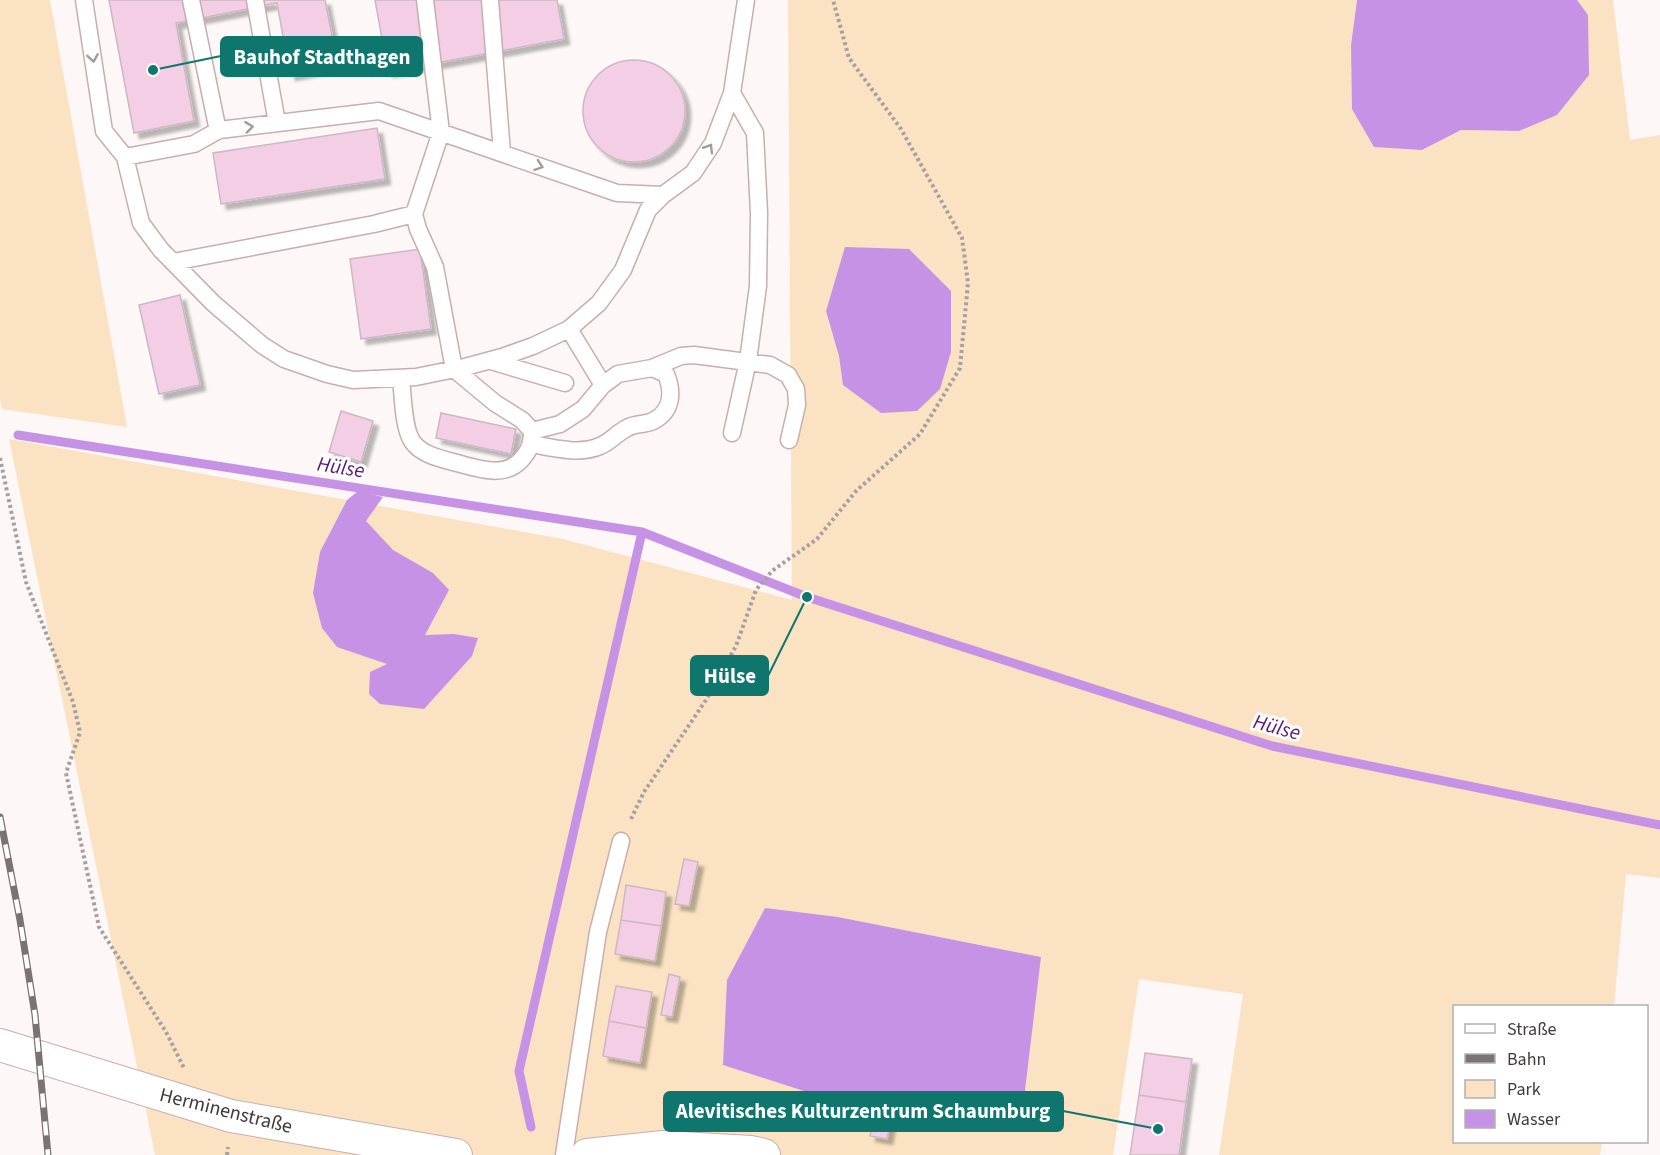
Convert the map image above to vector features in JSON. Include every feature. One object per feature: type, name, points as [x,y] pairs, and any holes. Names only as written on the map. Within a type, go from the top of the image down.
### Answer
[{"type":"street","name":"Herminenstraße","points":[[0,1045],[204,1109],[253,1120],[456,1155]]},
{"type":"street","points":[[587,1155],[663,1147],[751,1152],[764,1155]]},
{"type":"lane","points":[[84,0],[104,132],[125,158],[141,223],[161,250],[213,303],[262,345],[284,359],[327,374],[353,380],[401,378],[490,360],[533,346],[569,329],[599,303],[623,270],[648,210],[663,195],[693,173],[713,143],[732,93],[746,0]]},
{"type":"lane","points":[[191,0],[218,131]]},
{"type":"lane","points":[[255,0],[277,123]]},
{"type":"lane","points":[[424,0],[441,132],[414,214],[418,229],[435,267],[454,369],[495,403],[522,420],[532,437],[559,449],[593,449],[603,445],[628,427],[651,422],[663,415],[668,405],[671,388],[666,374],[652,368]]},
{"type":"lane","points":[[490,0],[502,153]]},
{"type":"lane","points":[[732,93],[755,133],[759,213],[758,286],[748,361],[732,433]]},
{"type":"lane","points":[[125,158],[194,144],[218,131],[379,111],[617,193],[663,195]]},
{"type":"lane","points":[[173,262],[374,224],[414,214]]},
{"type":"lane","points":[[569,329],[603,385]]},
{"type":"lane","points":[[401,378],[406,425],[412,442],[422,451],[440,459],[499,472],[515,467],[526,454],[532,437],[560,424],[583,409],[603,385],[618,374],[652,368],[681,356],[694,355],[748,361],[770,365],[788,375],[796,389],[797,405],[789,440]]},
{"type":"lane","points":[[490,360],[565,383]]},
{"type":"lane","points":[[564,1155],[598,932],[621,842]]},
{"type":"path","points":[[621,842],[644,792],[706,700],[736,646],[756,590],[772,571],[817,539],[856,491],[920,434],[960,368],[968,284],[962,238],[901,129],[849,58],[833,0]]},
{"type":"path","points":[[0,458],[26,582],[73,702],[80,732],[66,773],[99,927],[166,1032],[204,1109]]},
{"type":"green space","points":[[0,0],[50,0],[127,427],[2,409],[0,399]]},
{"type":"green space","points":[[788,0],[1357,0],[1351,45],[1422,150],[1461,130],[1519,131],[1588,15],[1577,0],[1613,0],[1630,140],[1660,135],[1660,878],[1626,874],[1614,1005],[1453,1005],[1453,1143],[1602,1143],[1600,1155],[1219,1155],[1243,994],[1139,979],[1113,1155],[155,1155],[9,439],[563,539],[792,600]],"holes":[[[838,917],[1041,957],[960,1123],[813,1094],[723,1065]]]},
{"type":"water","points":[[1357,0],[1577,0],[1588,15],[1589,75],[1557,115],[1519,131],[1461,130],[1422,150],[1374,147],[1352,109],[1351,45]]},
{"type":"water","points":[[845,247],[909,249],[951,291],[951,352],[940,389],[917,411],[881,413],[843,385],[839,356],[826,311]]},
{"type":"water","points":[[358,491],[383,497],[366,521],[393,550],[433,573],[449,590],[425,635],[454,634],[478,638],[472,656],[424,709],[380,704],[369,694],[370,672],[387,664],[337,647],[322,628],[313,593],[320,552],[347,500]]},
{"type":"water","points":[[765,908],[838,917],[1041,957],[1022,1115],[960,1123],[813,1094],[723,1065],[727,980]]},
{"type":"building","points":[[109,0],[325,0],[338,66],[290,75],[277,3],[176,23],[194,121],[134,133]]},
{"type":"building","points":[[375,0],[557,0],[564,39],[388,72]]},
{"type":"building","points":[[634,60],[654,63],[663,68],[677,82],[682,91],[685,111],[682,131],[677,140],[663,154],[654,159],[634,162],[614,159],[605,154],[591,140],[586,131],[583,111],[586,91],[591,82],[605,68],[614,63]]},
{"type":"building","points":[[377,128],[385,179],[221,204],[213,153]]},
{"type":"building","points":[[420,249],[431,329],[361,339],[350,259]]},
{"type":"building","points":[[180,295],[200,385],[159,394],[139,305]]},
{"type":"building","points":[[341,411],[373,421],[361,462],[329,452]]},
{"type":"building","points":[[441,413],[516,429],[511,454],[436,438]]},
{"type":"building","points":[[684,859],[698,862],[689,906],[675,904]]},
{"type":"building","points":[[626,885],[666,892],[661,926],[621,920]]},
{"type":"building","points":[[621,920],[661,926],[655,961],[615,954]]},
{"type":"building","points":[[669,974],[680,977],[672,1017],[661,1015]]},
{"type":"building","points":[[616,986],[652,992],[646,1028],[609,1021]]},
{"type":"building","points":[[609,1021],[646,1028],[640,1063],[603,1056]]},
{"type":"building","points":[[1145,1053],[1192,1059],[1186,1102],[1139,1095]]},
{"type":"building","points":[[1139,1095],[1186,1102],[1179,1155],[1130,1155]]},
{"type":"building","points":[[874,1116],[891,1119],[887,1139],[870,1136]]},
{"type":"waterway","name":"Hülse","points":[[18,435],[642,532],[807,597],[1272,746],[1660,825]]},
{"type":"waterway","points":[[531,1127],[519,1071],[642,532]]},
{"type":"railway","points":[[0,817],[35,1015],[48,1155]]},
{"type":"place","name":"Bauhof Stadthagen","points":[[153,70]]},
{"type":"place","name":"Hülse","points":[[807,597]]},
{"type":"place","name":"Alevitisches Kulturzentrum Schaumburg","points":[[1158,1129]]}]
